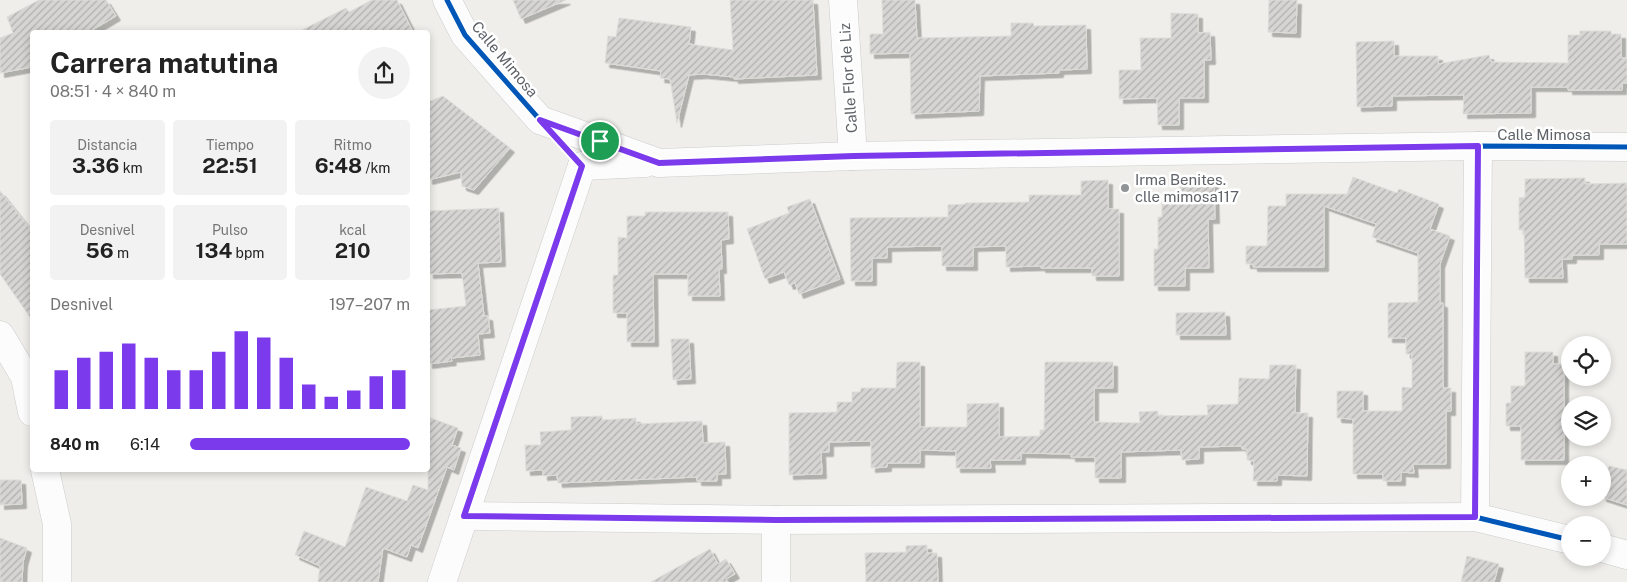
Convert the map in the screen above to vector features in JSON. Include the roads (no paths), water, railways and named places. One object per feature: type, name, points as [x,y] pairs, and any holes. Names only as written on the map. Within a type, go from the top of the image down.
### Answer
[{"type":"street","name":"Calle Mimosa","points":[[447,0],[465,35],[540,120],[659,163],[854,156],[1478,146],[1627,147]]},
{"type":"street","name":"Calle Flor de Liz","points":[[843,0],[854,156]]},
{"type":"street","points":[[540,120],[582,166],[659,163]]},
{"type":"street","points":[[1475,517],[1478,146]]},
{"type":"street","points":[[442,582],[582,166]]},
{"type":"street","points":[[0,335],[25,377],[30,402]]},
{"type":"street","points":[[45,472],[56,524],[56,582]]},
{"type":"street","points":[[464,516],[776,520],[1475,517],[1561,538]]},
{"type":"street","points":[[776,520],[776,582]]},
{"type":"street","points":[[1611,551],[1627,555]]},
{"type":"place","name":"Irma Benites. clle mimosa117","points":[[1125,188]]}]
